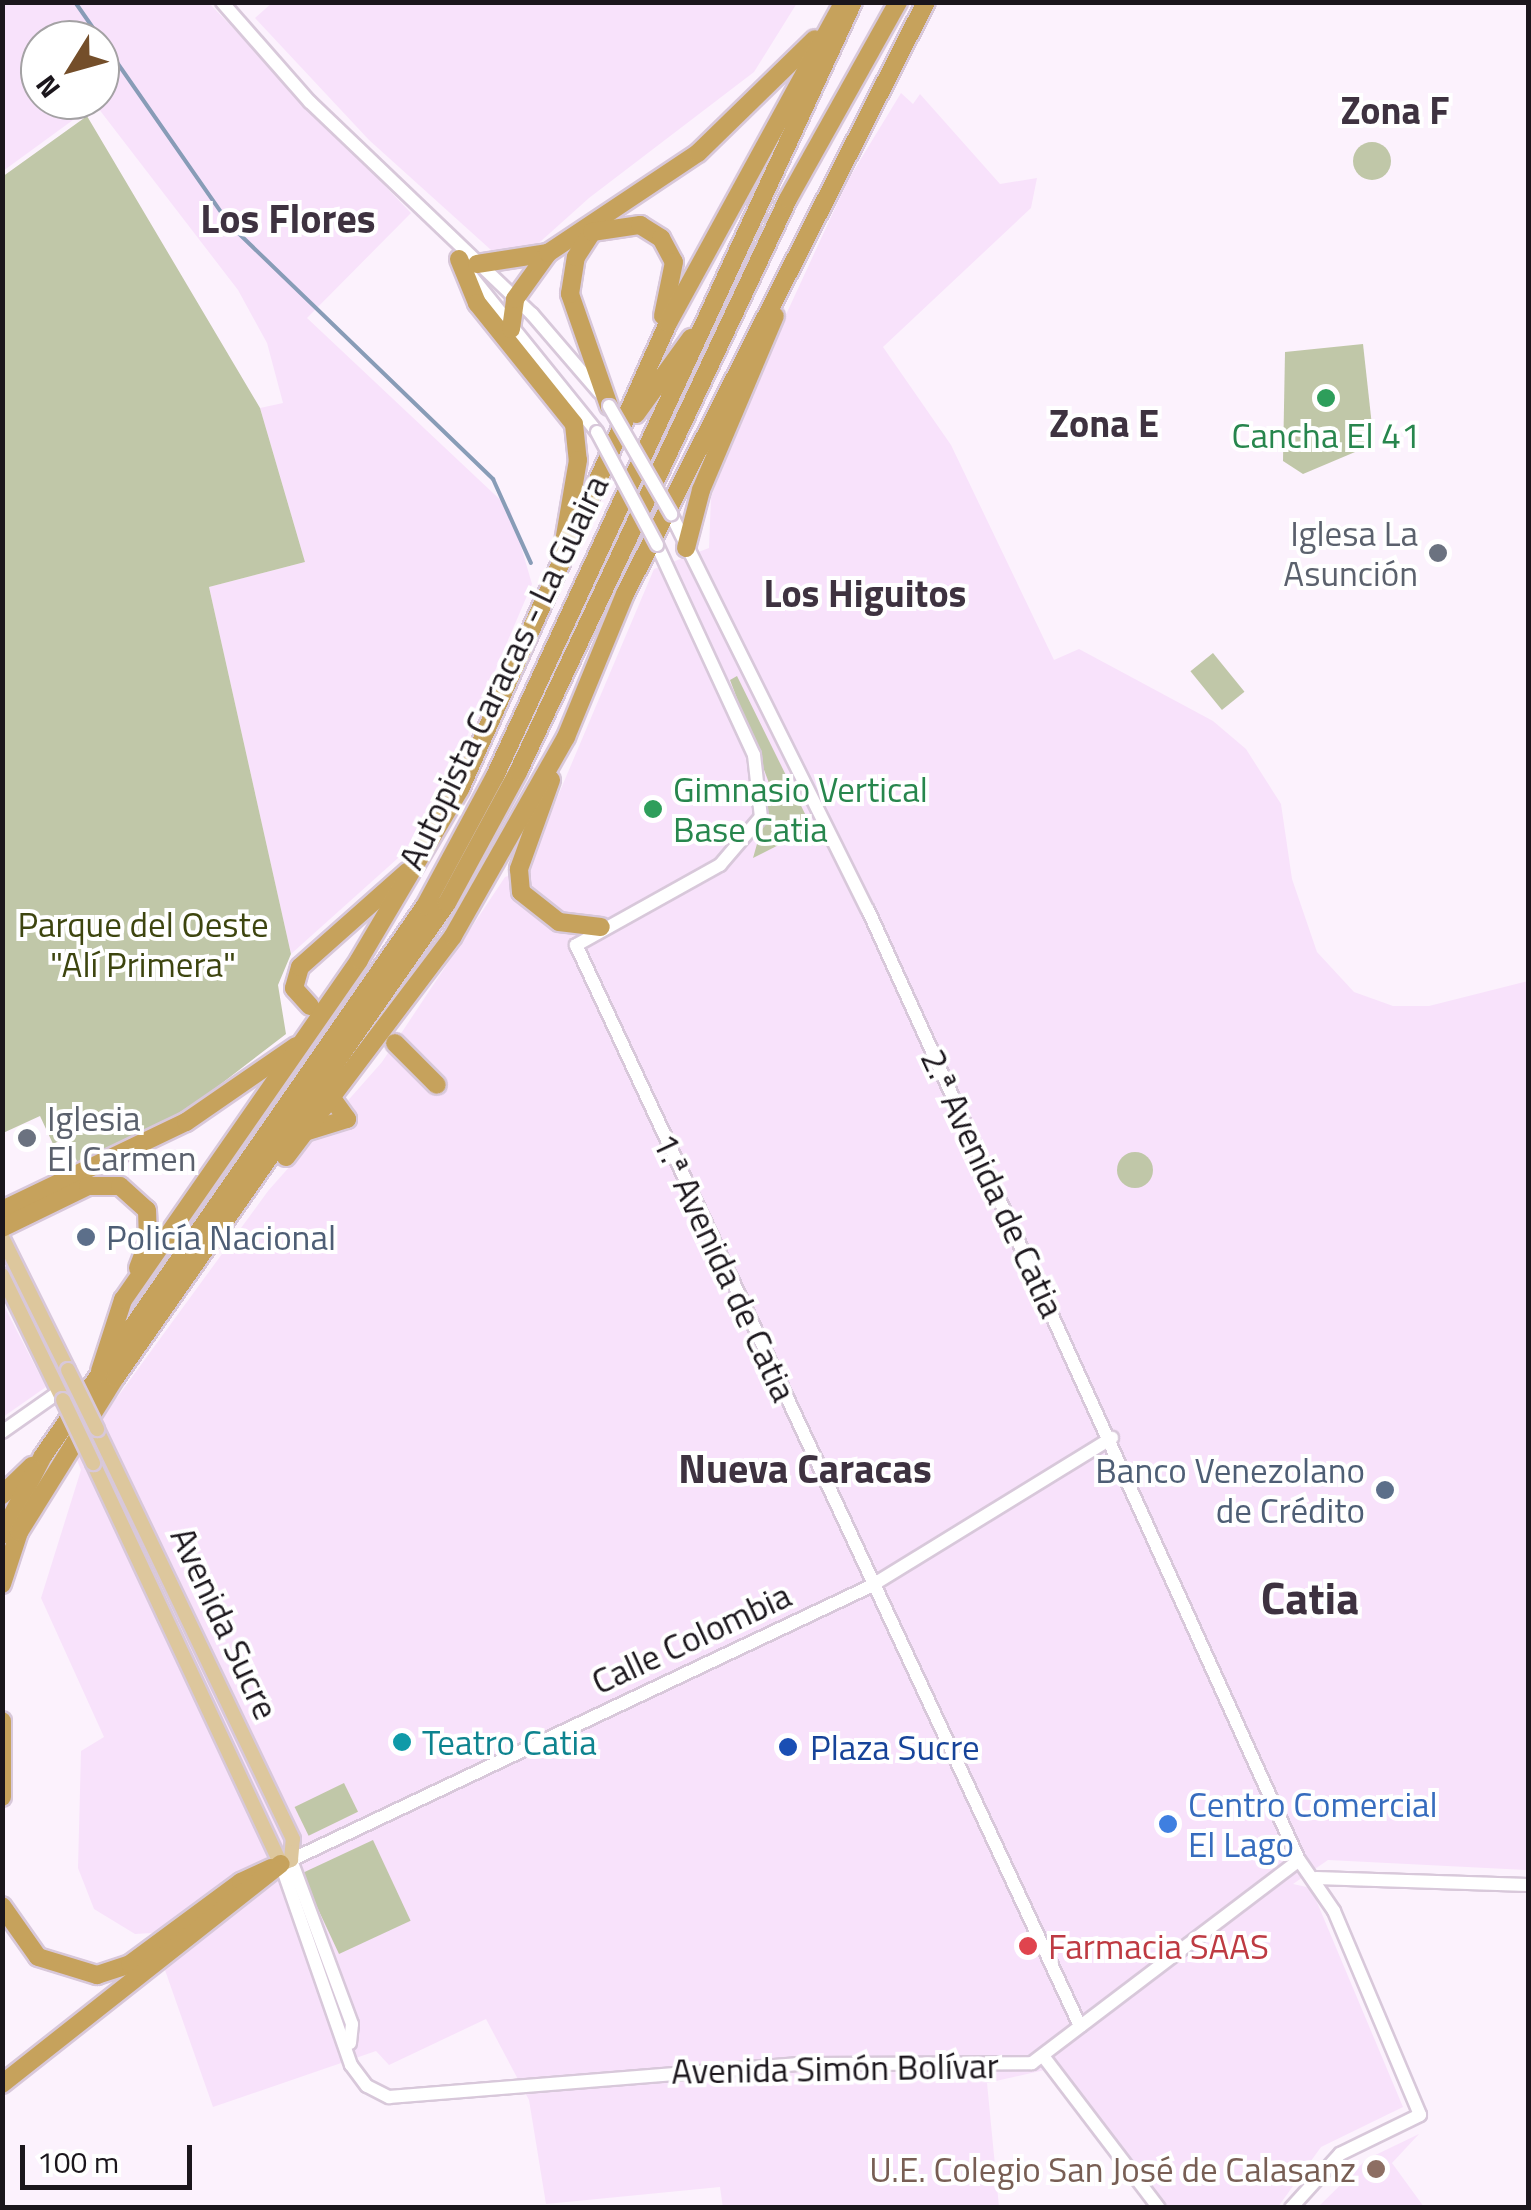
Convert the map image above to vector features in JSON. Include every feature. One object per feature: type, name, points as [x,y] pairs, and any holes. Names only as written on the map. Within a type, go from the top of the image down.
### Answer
[{"type":"highway","name":"Autopista Caracas - La Guaira","points":[[107,1377],[103,1343],[123,1300],[309,1035],[417,865],[560,575],[649,366],[823,33],[844,2]]},
{"type":"highway","name":"Autopista Caracas - La Guaira","points":[[2,1584],[19,1532],[107,1377],[461,840],[853,2]]},
{"type":"highway","name":"Autopista Caracas - La Guaira","points":[[2,1535],[43,1456],[261,1174],[448,903],[554,692],[788,198],[898,2]]},
{"type":"highway","name":"Autopista Caracas - La Guaira","points":[[261,1174],[333,1100],[453,936],[566,737],[617,614],[806,233],[926,2]]},
{"type":"highway","points":[[511,328],[515,298],[548,253],[698,153],[823,33]]},
{"type":"highway","points":[[610,406],[570,294],[579,249],[604,226],[640,225],[670,250],[672,278],[649,366]]},
{"type":"highway","points":[[686,548],[702,490],[806,233]]},
{"type":"highway","points":[[548,253],[468,262],[477,302],[542,376],[577,432],[560,575]]},
{"type":"highway","points":[[618,438],[710,314]]},
{"type":"highway","points":[[554,692],[617,614]]},
{"type":"highway","points":[[566,737],[518,881],[546,916],[601,926]]},
{"type":"highway","points":[[310,1006],[294,988],[300,967],[417,865]]},
{"type":"highway","points":[[293,1096],[309,1035]]},
{"type":"highway","points":[[2,1210],[186,1122],[309,1035]]},
{"type":"highway","points":[[394,1043],[438,1085]]},
{"type":"highway","points":[[2,1228],[88,1186],[132,1192],[150,1228],[123,1300]]},
{"type":"highway","points":[[2,1494],[43,1456]]},
{"type":"highway","points":[[2,1721],[2,1797]]},
{"type":"highway","points":[[2,1906],[38,1957],[97,1975],[130,1964],[241,1882],[286,1862]]},
{"type":"highway","points":[[2,2084],[286,1862]]},
{"type":"main road","name":"Avenida Sucre","points":[[2,1237],[293,1839],[286,1862]]},
{"type":"main road","name":"Avenida Sucre","points":[[2,1276],[286,1862]]},
{"type":"street","points":[[222,2],[310,102],[441,229],[511,328],[598,432],[657,544],[754,754],[764,801],[756,828],[732,857],[601,926]]},
{"type":"street","name":"2.ª Avenida de Catia","points":[[468,262],[515,298],[610,406],[670,514],[868,910],[1112,1438],[1299,1860],[1316,1878],[1420,2115],[1340,2154],[1291,2208]]},
{"type":"street","name":"1.ª Avenida de Catia","points":[[601,926],[575,942],[871,1586],[1080,2026]]},
{"type":"street","points":[[2,1432],[61,1396]]},
{"type":"street","name":"Calle Colombia","points":[[286,1862],[871,1586],[1112,1438]]},
{"type":"street","name":"Avenida Simón Bolívar","points":[[367,2086],[390,2097],[796,2064],[1023,2064],[1043,2056],[1299,1860]]},
{"type":"street","name":"Avenida Sucre","points":[[286,1862],[349,2048],[367,2086]]},
{"type":"street","points":[[1316,1878],[1528,1884]]},
{"type":"street","points":[[1043,2056],[1159,2208]]},
{"type":"shaded area","points":[[273,2],[797,3],[754,72],[589,198],[511,268],[369,140],[255,18]]},
{"type":"shaded area","points":[[3,3],[209,3],[411,213],[307,318],[510,509],[532,584],[454,767],[407,850],[291,954],[209,587],[305,562],[260,408],[283,403],[267,343],[238,290],[107,120],[120,120],[120,20],[20,20],[20,120],[73,120],[3,171]]},
{"type":"shaded area","points":[[901,93],[913,104],[920,94],[1000,184],[1037,178],[1031,208],[883,347],[951,445],[1054,660],[1079,649],[1213,721],[1246,749],[1281,804],[1292,879],[1317,952],[1354,992],[1393,1006],[1429,1006],[1528,981],[1528,1870],[1328,1860],[1293,1884],[1311,1888],[1403,2107],[1321,2147],[1278,2207],[1167,2207],[1058,2067],[987,2083],[999,2207],[723,2208],[720,2187],[546,2204],[529,2100],[486,2019],[389,2065],[376,2051],[213,2107],[152,1933],[135,1934],[94,1909],[78,1868],[81,1751],[104,1737],[41,1598],[81,1470],[75,1455],[268,1191],[382,1062],[505,877],[527,869],[654,569],[709,548],[711,497],[766,358],[848,180]]},
{"type":"shaded area","points":[[2,1302],[46,1387],[3,1417],[2,1417]]},
{"type":"shaded area","name":"U.E. Colegio San José de Calasanz","points":[[1419,2134],[1392,2163],[1424,2207],[1318,2207],[1367,2159]]},
{"type":"green space","name":"Parque del Oeste \"Alí Primera\"","points":[[81,120],[89,120],[260,408],[305,562],[209,587],[291,954],[278,985],[286,1034],[191,1107],[78,1163],[65,1138],[53,1144],[40,1116],[3,1133],[2,177]]},
{"type":"green space","points":[[1372,142],[1385,148],[1391,161],[1385,174],[1372,180],[1359,174],[1353,161],[1359,148]]},
{"type":"green space","name":"Cancha El 41","points":[[1363,344],[1374,444],[1303,474],[1283,461],[1285,352]]},
{"type":"green space","points":[[1213,653],[1244,692],[1222,710],[1190,671]]},
{"type":"green space","points":[[737,676],[812,828],[753,858],[772,791],[730,680]]},
{"type":"green space","points":[[1135,1152],[1148,1157],[1153,1170],[1148,1183],[1135,1188],[1122,1183],[1117,1170],[1122,1157]]},
{"type":"green space","points":[[344,1783],[358,1812],[309,1836],[295,1807]]},
{"type":"green space","points":[[373,1840],[411,1921],[339,1954],[301,1873]]},
{"type":"waterway","points":[[75,2],[230,225],[493,479],[531,563]]},
{"type":"place","name":"Cancha El 41","points":[[1326,398]]},
{"type":"place","name":"Iglesa La Asunción","points":[[1438,553]]},
{"type":"place","name":"Gimnasio Vertical Base Catia","points":[[653,809]]},
{"type":"place","name":"Iglesia El Carmen","points":[[27,1138]]},
{"type":"place","name":"Policía Nacional","points":[[86,1237]]},
{"type":"place","name":"Banco Venezolano de Crédito","points":[[1385,1490]]},
{"type":"place","name":"Teatro Catia","points":[[402,1742]]},
{"type":"place","name":"Plaza Sucre","points":[[788,1747]]},
{"type":"place","name":"Centro Comercial El Lago","points":[[1168,1824]]},
{"type":"place","name":"Farmacia SAAS","points":[[1028,1946]]},
{"type":"place","name":"U.E. Colegio San José de Calasanz","points":[[1376,2169]]},
{"type":"district","name":"Zona F","points":[[1395,111]]},
{"type":"district","name":"Los Flores","points":[[288,219]]},
{"type":"district","name":"Zona E","points":[[1104,424]]},
{"type":"district","name":"Los Higuitos","points":[[865,594]]},
{"type":"district","name":"Nueva Caracas","points":[[805,1469]]},
{"type":"district","name":"Catia","points":[[1310,1598]]}]
